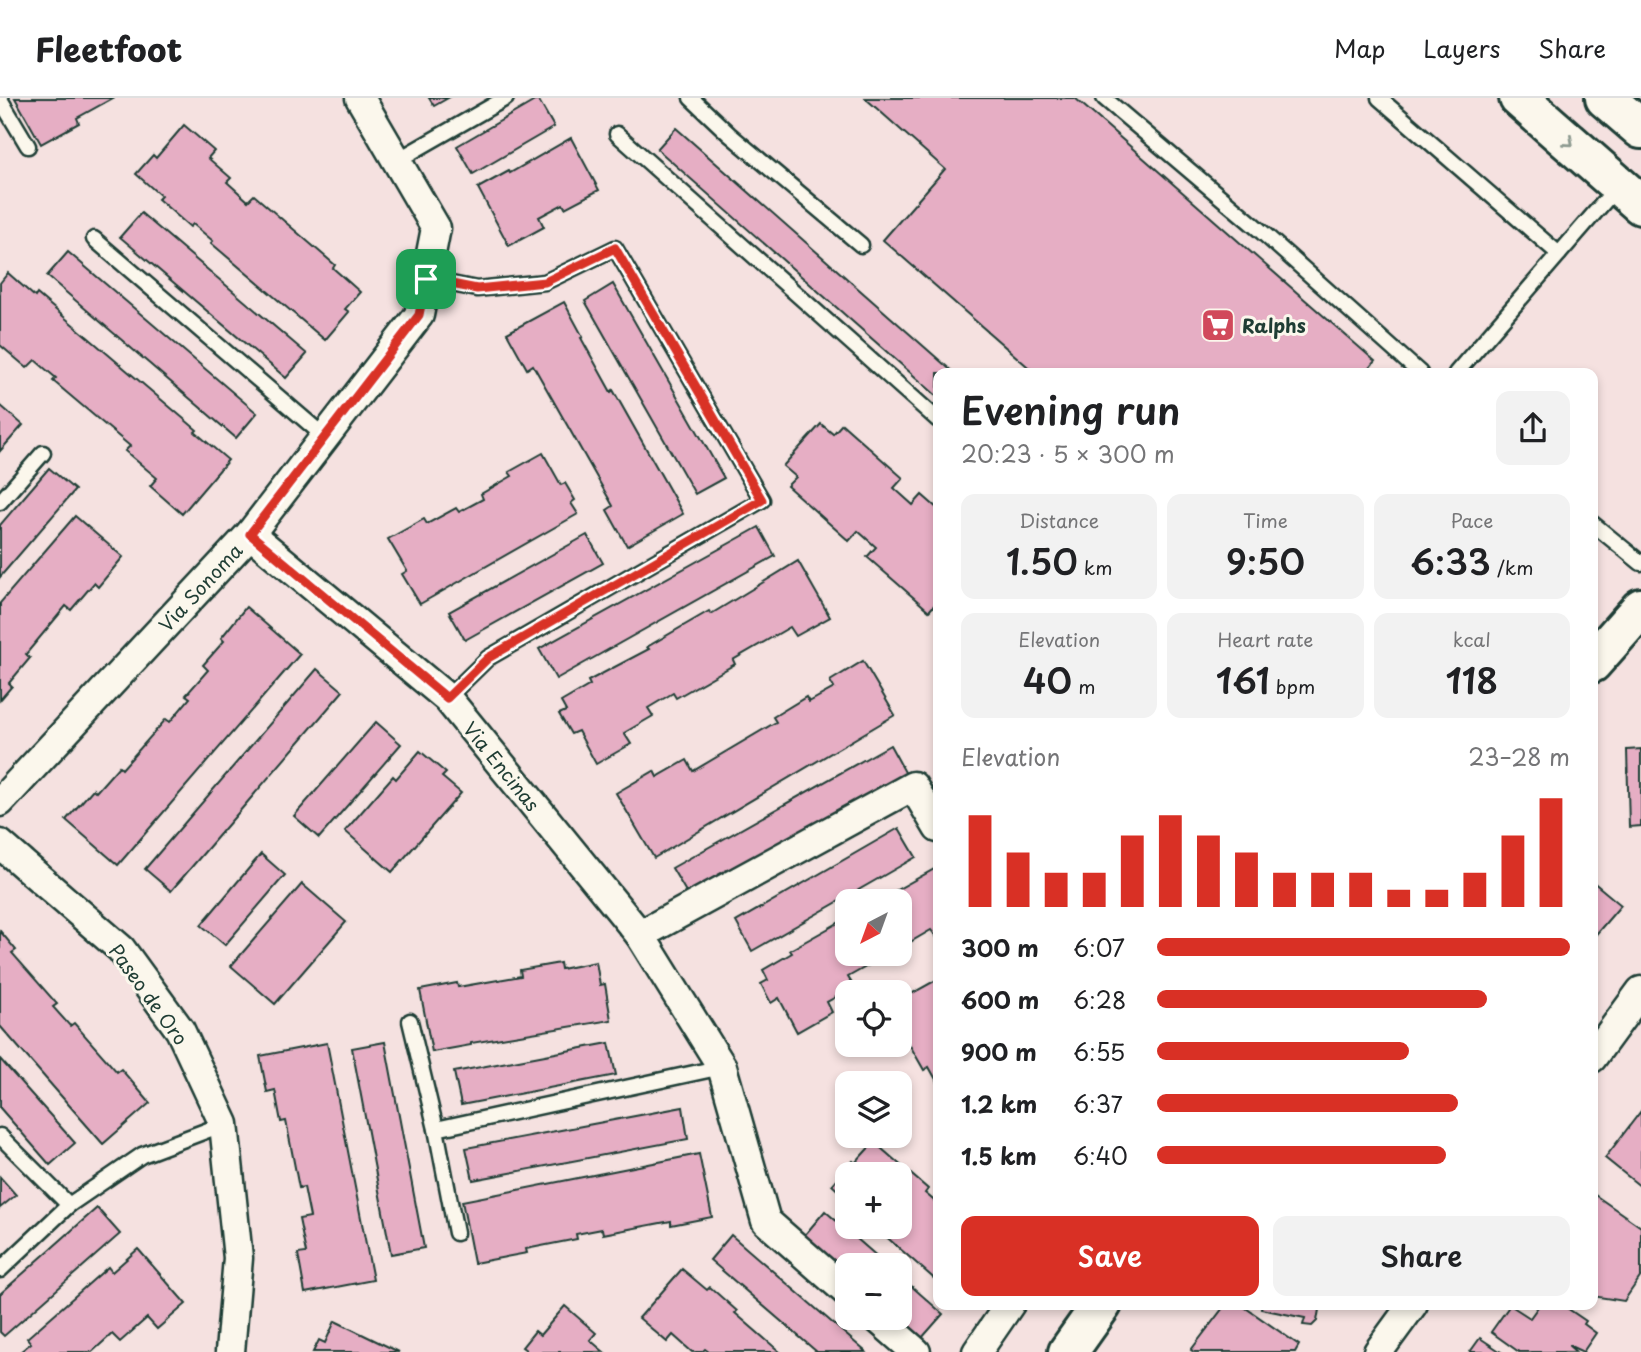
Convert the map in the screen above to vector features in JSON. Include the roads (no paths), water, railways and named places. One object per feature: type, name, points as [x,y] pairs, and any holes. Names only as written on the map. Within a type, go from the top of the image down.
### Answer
[{"type":"main road","points":[[1519,98],[1630,195]]},
{"type":"main road","points":[[1605,98],[1641,129]]},
{"type":"main road","points":[[1598,656],[1641,608]]},
{"type":"main road","points":[[1068,1352],[1098,1310]]},
{"type":"street","name":"Via Sonoma","points":[[0,802],[250,534],[419,315],[436,228],[360,98]]},
{"type":"street","name":"Via Encinas","points":[[250,534],[447,698],[639,935],[722,1067],[766,1221],[835,1281]]},
{"type":"street","points":[[639,935],[913,786],[933,820]]},
{"type":"street","name":"Paseo de Oro","points":[[0,844],[121,949],[180,1030],[225,1124],[238,1258],[230,1352]]},
{"type":"street","points":[[1598,1050],[1641,991]]},
{"type":"street","points":[[977,1352],[1006,1310]]},
{"type":"street","points":[[1378,1352],[1409,1310]]},
{"type":"street","points":[[891,1330],[916,1352]]},
{"type":"lane","points":[[396,161],[506,98]]},
{"type":"lane","points":[[691,98],[729,134],[861,245]]},
{"type":"lane","points":[[1104,98],[1262,232],[1414,368]]},
{"type":"lane","points":[[1378,98],[1559,254]]},
{"type":"lane","points":[[0,99],[27,146]]},
{"type":"lane","points":[[617,134],[933,416]]},
{"type":"lane","points":[[1460,368],[1559,254],[1630,195]]},
{"type":"lane","points":[[94,239],[325,436]]},
{"type":"lane","points":[[426,279],[477,289],[545,282],[615,248],[762,500],[488,658],[447,698]]},
{"type":"lane","points":[[0,502],[43,453]]},
{"type":"lane","points":[[1598,528],[1641,564]]},
{"type":"lane","points":[[410,1020],[436,1129],[456,1233]]},
{"type":"lane","points":[[436,1129],[722,1067]]},
{"type":"lane","points":[[0,1270],[69,1205],[142,1155],[225,1124]]},
{"type":"lane","points":[[0,1136],[69,1205]]},
{"type":"place","name":"Ralphs","points":[[1218,325]]}]
